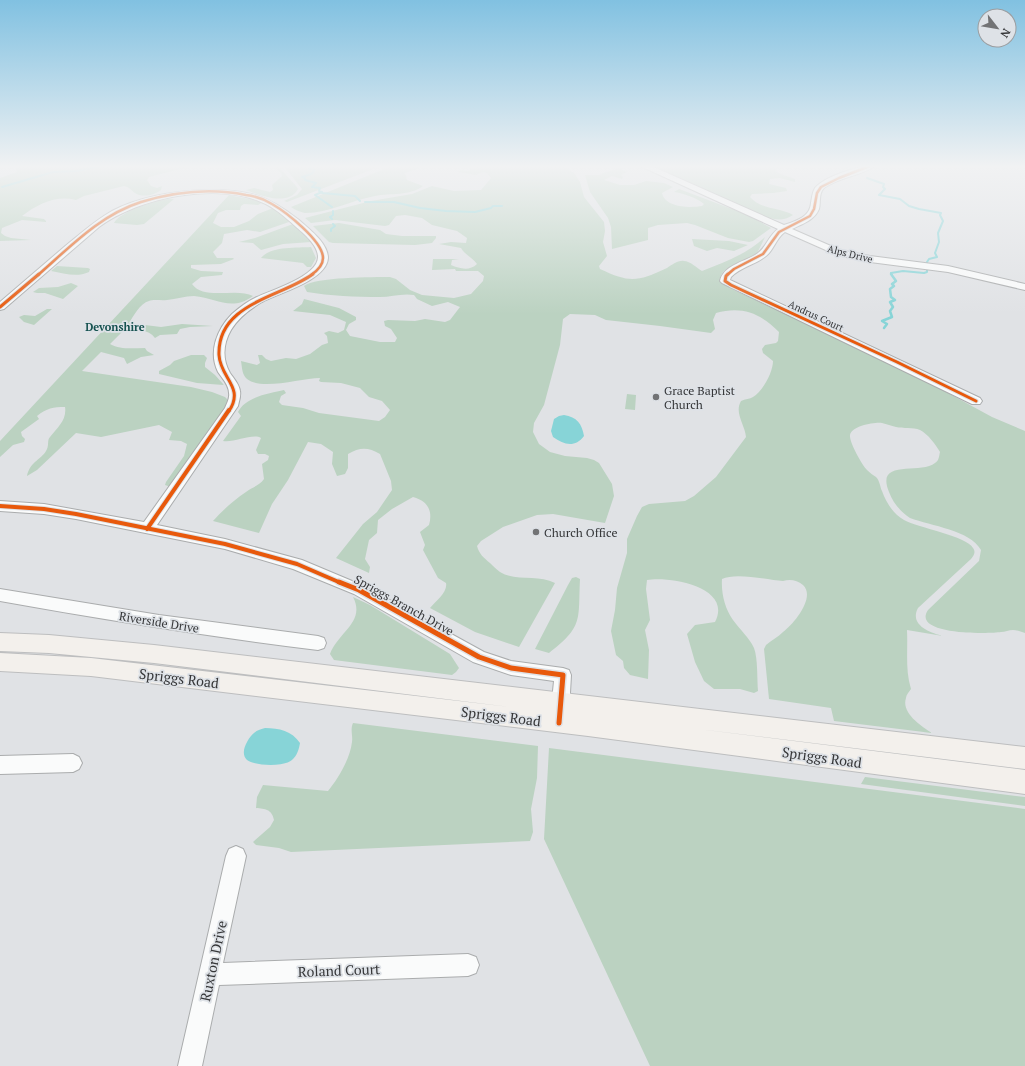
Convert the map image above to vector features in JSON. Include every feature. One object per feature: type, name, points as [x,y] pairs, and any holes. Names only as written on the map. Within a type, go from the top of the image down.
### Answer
[{"type":"main road","name":"Spriggs Road","points":[[0,642],[49,644],[147,653],[1025,782]]},
{"type":"main road","name":"Spriggs Road","points":[[0,662],[91,668],[1025,758]]},
{"type":"street","points":[[0,306],[102,221],[114,215]]},
{"type":"street","points":[[147,529],[231,408],[234,400],[234,389],[221,367],[218,350],[227,328],[238,314],[249,306],[273,292],[305,279],[316,272],[320,267],[323,258],[317,244],[286,215]]},
{"type":"street","name":"Alps Drive","points":[[753,215],[828,249],[847,255],[948,269],[1025,287]]},
{"type":"street","points":[[785,229],[801,222],[810,215]]},
{"type":"street","name":"Andrus Court","points":[[785,229],[777,233],[771,246],[763,254],[729,273],[725,278],[727,282],[976,401]]},
{"type":"street","name":"Spriggs Branch Drive","points":[[0,506],[44,509],[147,529],[232,546],[296,564],[359,590],[479,657],[511,668],[563,675],[560,713]]},
{"type":"street","name":"Riverside Drive","points":[[0,595],[135,619],[230,633],[318,643]]},
{"type":"street","points":[[0,765],[73,763]]},
{"type":"street","name":"Ruxton Drive","points":[[190,1066],[236,856]]},
{"type":"street","name":"Roland Court","points":[[210,974],[468,965]]},
{"type":"green space","points":[[0,215],[24,215],[22,216],[44,219],[46,221],[22,220],[2,228],[1,233],[5,236],[31,240],[0,241]]},
{"type":"green space","points":[[123,215],[155,215],[144,224],[137,225],[114,223]]},
{"type":"green space","points":[[211,215],[217,215],[213,223],[221,227],[234,227],[249,221],[257,215],[282,215],[287,218],[289,222],[260,232],[247,230],[224,234],[222,243],[213,252],[217,258],[234,259],[221,264],[191,265],[191,268],[201,271],[223,272],[222,275],[201,277],[192,284],[197,289],[212,293],[238,293],[253,296],[245,301],[231,304],[194,296],[165,300],[151,300],[143,304],[137,310],[129,323],[161,327],[182,324],[213,326],[180,329],[177,334],[160,335],[155,338],[145,331],[125,329],[110,344],[123,348],[145,348],[154,355],[141,357],[127,364],[124,358],[101,352],[82,371],[191,387],[212,392],[225,397],[228,400],[227,406],[171,487],[165,485],[166,482],[184,456],[187,444],[181,441],[169,440],[172,432],[159,425],[101,437],[76,433],[37,470],[27,476],[31,467],[45,452],[48,447],[49,438],[63,420],[65,416],[65,407],[50,408],[37,416],[39,419],[21,432],[25,439],[24,442],[13,445],[0,457],[0,441]]},
{"type":"green space","points":[[318,215],[598,215],[604,222],[605,231],[603,242],[607,256],[599,266],[600,269],[626,279],[641,278],[657,273],[680,261],[689,262],[702,271],[743,253],[765,237],[754,257],[727,268],[721,276],[721,282],[734,290],[891,362],[992,417],[1025,431],[1025,633],[1013,630],[993,633],[968,633],[940,628],[930,624],[926,618],[928,610],[979,561],[981,550],[976,543],[959,533],[910,518],[900,510],[889,492],[886,481],[888,475],[893,471],[920,468],[935,463],[938,460],[940,452],[929,437],[920,430],[899,428],[882,423],[874,423],[855,429],[850,435],[850,438],[859,459],[879,482],[890,507],[904,520],[962,540],[969,544],[974,551],[974,555],[971,559],[918,608],[916,619],[919,624],[932,633],[943,636],[907,630],[907,667],[911,689],[906,697],[906,709],[913,718],[932,733],[834,721],[831,708],[769,699],[764,649],[766,645],[788,628],[798,617],[807,596],[803,585],[793,580],[783,581],[743,576],[722,579],[723,595],[728,611],[733,620],[750,640],[754,648],[757,663],[758,691],[754,693],[740,689],[714,689],[704,681],[695,662],[687,634],[695,625],[715,622],[718,610],[715,600],[707,592],[696,586],[670,580],[647,580],[646,589],[650,620],[645,630],[649,650],[648,679],[630,675],[624,668],[623,661],[616,655],[611,631],[617,588],[627,553],[627,539],[637,516],[642,507],[649,504],[685,501],[694,496],[716,477],[746,437],[739,414],[739,406],[741,401],[752,398],[757,394],[767,381],[773,365],[773,361],[763,353],[762,349],[765,345],[776,343],[778,341],[779,332],[772,325],[758,316],[742,311],[734,310],[716,313],[713,320],[715,329],[711,333],[606,320],[595,315],[570,314],[563,319],[560,345],[544,405],[534,423],[533,432],[539,444],[550,452],[565,456],[587,458],[599,463],[612,484],[614,496],[605,523],[553,514],[537,515],[503,527],[481,541],[477,546],[484,558],[500,572],[506,575],[520,578],[548,580],[555,583],[519,647],[475,632],[430,608],[445,590],[446,583],[438,578],[423,550],[425,545],[420,532],[429,525],[430,511],[426,504],[418,499],[413,497],[392,509],[378,520],[377,533],[369,540],[365,559],[370,567],[369,573],[336,558],[363,524],[377,512],[392,490],[391,481],[380,454],[376,452],[368,449],[360,449],[348,454],[348,468],[345,474],[337,476],[332,464],[333,452],[321,444],[308,442],[288,480],[272,504],[259,533],[213,521],[233,502],[264,479],[262,464],[268,460],[269,456],[265,454],[258,454],[256,450],[261,438],[248,437],[232,441],[223,441],[241,416],[238,412],[241,407],[252,399],[258,396],[284,390],[286,393],[281,396],[279,402],[282,405],[303,408],[319,413],[379,421],[385,417],[390,410],[382,401],[369,397],[360,388],[341,383],[321,382],[319,381],[320,378],[262,384],[245,377],[242,371],[241,361],[257,365],[260,363],[258,355],[262,355],[271,361],[286,358],[296,359],[310,354],[322,345],[328,343],[327,336],[324,333],[329,331],[338,333],[344,330],[346,322],[330,315],[293,311],[302,304],[304,299],[339,308],[356,317],[356,320],[349,324],[346,330],[350,336],[380,342],[395,342],[397,338],[391,329],[385,326],[384,321],[415,321],[425,319],[445,322],[450,320],[460,307],[448,302],[432,306],[417,299],[414,295],[405,294],[380,297],[334,295],[307,292],[304,286],[310,283],[332,279],[390,277],[396,279],[410,290],[422,295],[454,298],[471,294],[483,281],[484,276],[478,271],[456,271],[455,269],[432,270],[433,259],[459,259],[452,260],[451,265],[458,268],[471,268],[477,264],[461,248],[439,244],[451,242],[466,243],[467,238],[457,231],[432,225],[422,218],[405,215],[396,216],[389,225],[385,226],[335,220],[311,223],[305,218]]},
{"type":"green space","points":[[606,215],[747,215],[771,228],[753,241],[749,242],[728,238],[687,223],[658,225],[648,228],[648,240],[612,249],[611,227]]},
{"type":"green space","points":[[761,215],[793,215],[780,219]]},
{"type":"green space","points":[[339,223],[380,230],[386,234],[402,236],[436,236],[436,238],[432,243],[415,245],[333,243],[329,242],[313,226]]},
{"type":"green space","points":[[293,224],[311,242],[283,244],[261,250],[253,243],[239,242],[255,238]]},
{"type":"green space","points":[[692,239],[729,241],[748,245],[734,251],[717,248],[707,251],[694,246]]},
{"type":"green space","points":[[311,247],[316,258],[311,267],[307,267],[303,263],[261,258],[271,251]]},
{"type":"green space","points":[[57,266],[90,269],[89,272],[79,275],[51,271]]},
{"type":"green space","points":[[71,283],[78,286],[63,299],[45,293],[33,292],[39,288],[58,287]]},
{"type":"green space","points":[[47,309],[52,309],[34,325],[24,322],[19,317],[24,315],[35,316]]},
{"type":"green space","points":[[191,355],[204,355],[207,358],[205,367],[224,385],[197,383],[159,374],[159,371],[174,361]]},
{"type":"green space","points":[[627,394],[636,395],[635,410],[625,409]]},
{"type":"green space","points":[[576,577],[580,579],[579,613],[574,629],[549,653],[535,649],[568,585],[572,578]]},
{"type":"green space","points":[[353,597],[370,605],[450,654],[459,668],[452,675],[334,660],[330,654],[334,646],[354,620],[356,606]]},
{"type":"green space","points":[[353,723],[538,746],[537,778],[531,809],[533,832],[530,841],[291,852],[279,848],[256,845],[253,842],[270,827],[274,820],[270,812],[265,809],[256,808],[257,797],[263,785],[328,791],[336,781],[349,755],[352,742]]},
{"type":"green space","points":[[549,748],[1025,809],[1025,1066],[650,1066],[544,839]]},
{"type":"green space","points":[[865,777],[1025,797],[1025,806],[861,784]]},
{"type":"water","points":[[564,415],[576,419],[582,428],[584,436],[581,440],[573,444],[561,442],[553,437],[551,431],[554,419]]},
{"type":"water","points":[[265,728],[285,731],[297,739],[300,745],[292,760],[283,764],[270,765],[256,764],[247,760],[244,750],[247,742],[255,732]]},
{"type":"waterway","points":[[332,219],[330,217],[333,215]]},
{"type":"waterway","points":[[927,262],[929,259],[937,257],[935,253],[939,242],[938,233],[943,221],[940,215]]},
{"type":"waterway","points":[[331,231],[331,229],[335,226],[333,224]]},
{"type":"waterway","points":[[892,275],[891,273],[903,271],[924,273],[927,272],[927,269]]},
{"type":"waterway","points":[[884,328],[887,324],[882,321],[892,317],[890,311],[893,307],[890,302],[895,300],[891,297],[890,289],[894,286],[892,284],[896,281],[891,274]]},
{"type":"cycle path","points":[[0,307],[90,230],[112,215]]},
{"type":"cycle path","points":[[147,529],[232,406],[235,393],[224,372],[219,358],[220,343],[226,329],[235,317],[253,303],[308,277],[321,265],[323,258],[322,252],[315,240],[287,215]]},
{"type":"cycle path","points":[[811,215],[806,219],[779,232],[763,254],[730,272],[726,276],[725,281],[976,401]]},
{"type":"cycle path","points":[[0,506],[44,509],[76,514],[225,544],[297,564],[359,590],[479,657],[511,668],[563,675],[559,723]]},
{"type":"place","name":"Grace Baptist Church","points":[[656,397]]},
{"type":"place","name":"Church Office","points":[[536,532]]},
{"type":"district","name":"Devonshire","points":[[115,327]]}]
